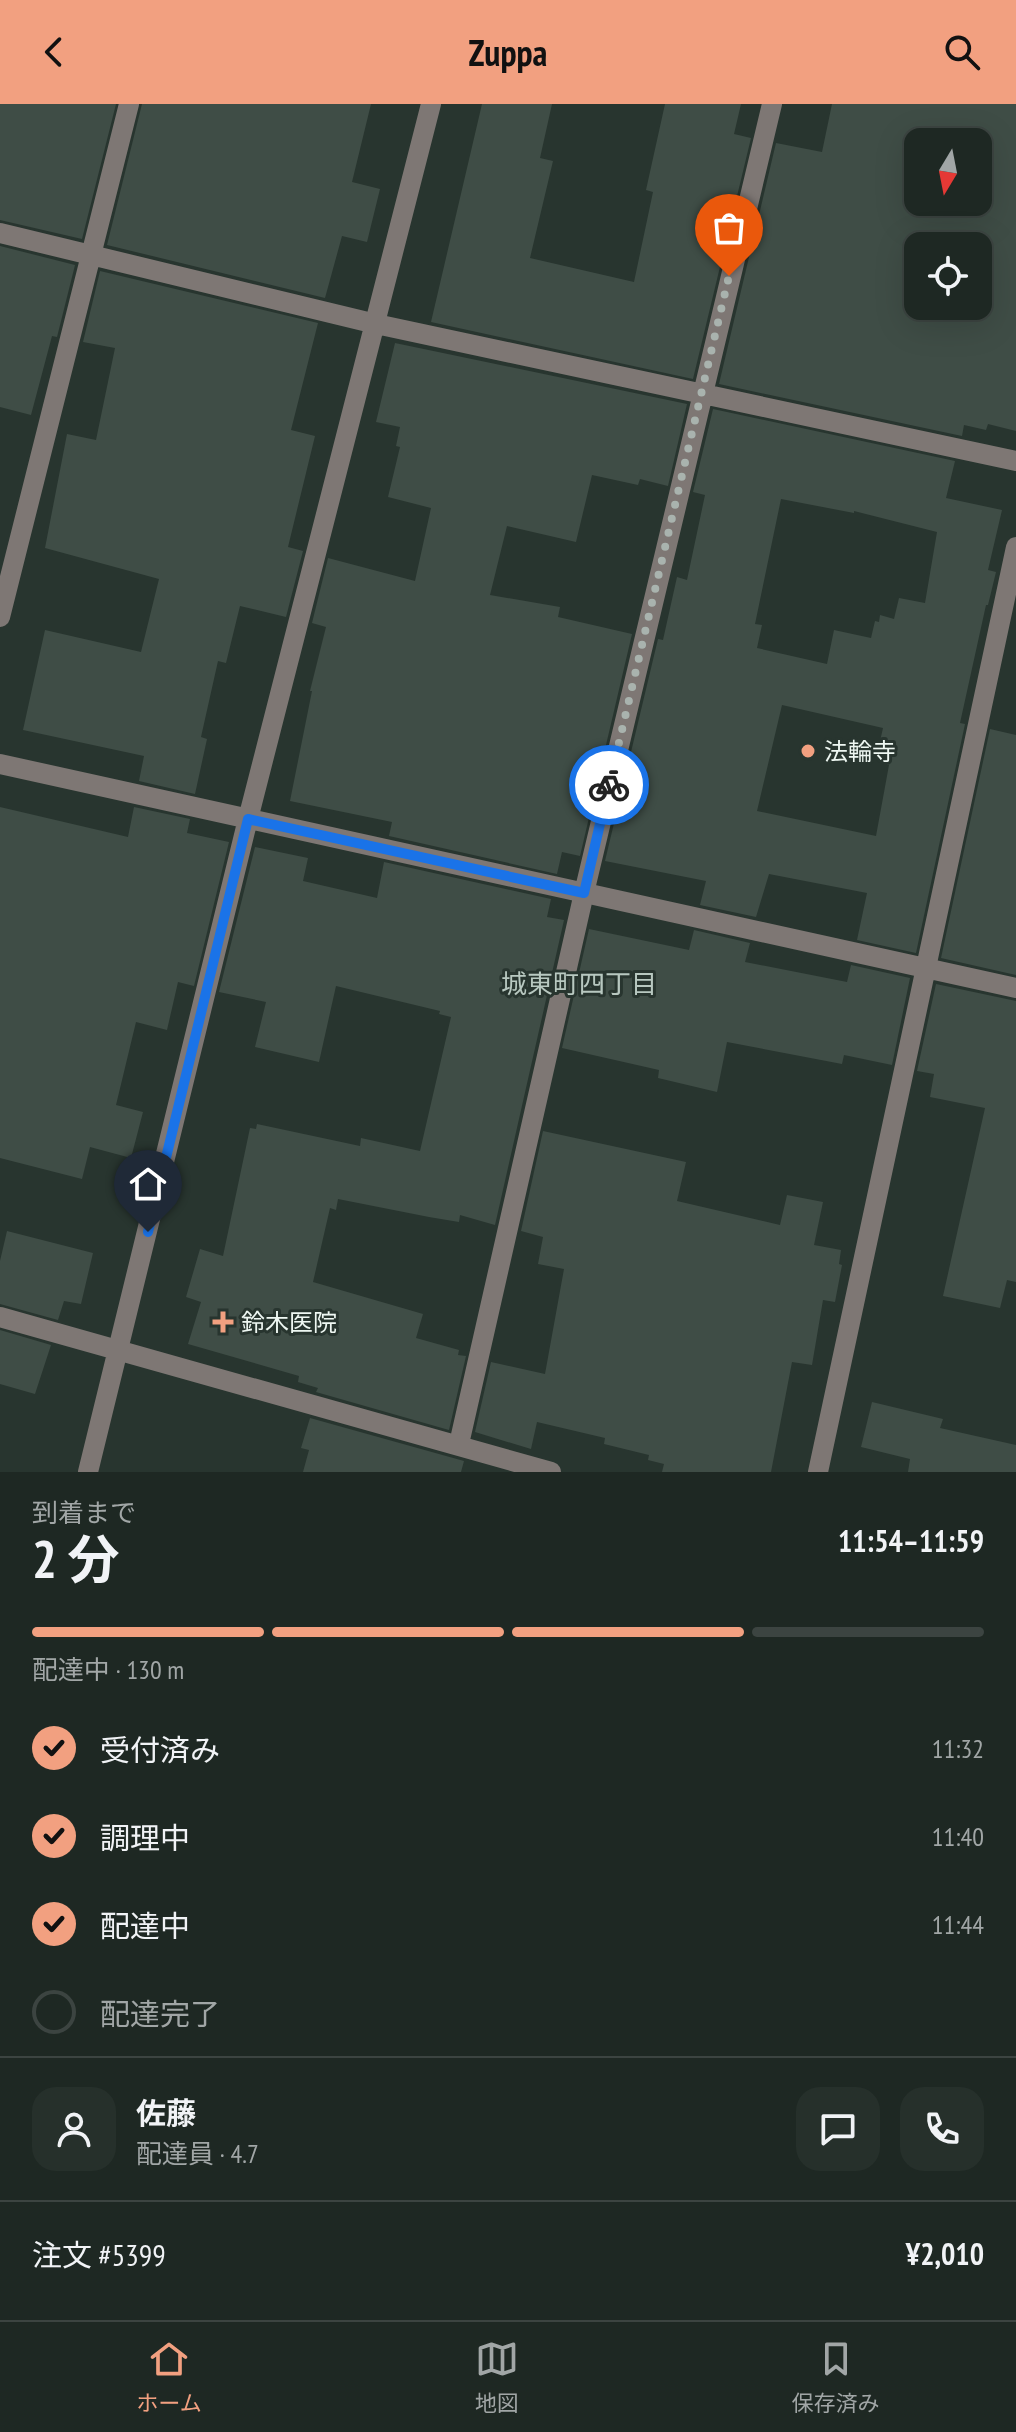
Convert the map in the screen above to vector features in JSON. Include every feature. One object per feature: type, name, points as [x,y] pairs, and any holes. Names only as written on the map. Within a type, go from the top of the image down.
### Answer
[{"type":"street","points":[[0,617],[129,104]]},
{"type":"street","points":[[88,1472],[248,819],[431,104]]},
{"type":"street","points":[[459,1444],[701,391],[772,104]]},
{"type":"street","points":[[0,233],[376,324],[701,391],[1016,461]]},
{"type":"street","points":[[818,1472],[1016,547]]},
{"type":"street","points":[[0,764],[1016,988]]},
{"type":"street","points":[[0,1317],[551,1472]]},
{"type":"building","points":[[0,104],[116,104],[82,239],[0,220]]},
{"type":"building","points":[[142,104],[371,104],[352,182],[380,189],[367,242],[342,236],[325,298],[107,245]]},
{"type":"building","points":[[482,104],[552,104],[540,158],[553,161],[530,258],[634,282],[653,192],[646,190],[665,104],[741,104],[734,134],[751,138],[693,379],[431,322]]},
{"type":"building","points":[[832,104],[1016,104],[1016,431],[988,424],[986,430],[964,425],[962,436],[719,384],[776,143],[822,152]]},
{"type":"building","points":[[0,246],[75,265],[57,337],[52,336],[31,415],[0,407]]},
{"type":"building","points":[[100,271],[318,323],[291,430],[315,436],[288,547],[303,551],[286,617],[240,606],[226,663],[218,661],[201,737],[207,739],[195,794],[139,781],[144,756],[23,730],[45,630],[141,652],[159,579],[45,548],[67,434],[96,440],[115,348],[83,342]]},
{"type":"building","points":[[395,343],[687,404],[668,486],[640,479],[638,485],[592,475],[576,542],[507,526],[490,595],[560,607],[558,617],[632,634],[580,856],[562,852],[557,874],[389,836],[392,822],[290,801],[310,691],[326,627],[312,623],[328,558],[415,581],[431,508],[388,497],[400,447],[396,446],[400,427],[376,422]]},
{"type":"building","points":[[713,409],[955,461],[946,498],[1002,510],[988,570],[996,572],[960,723],[965,724],[916,953],[857,940],[867,893],[769,874],[756,917],[700,905],[706,881],[605,861],[658,639],[663,640],[677,577],[687,580],[705,495],[693,492]],"holes":[[[781,499],[854,511],[937,532],[925,603],[899,598],[894,619],[880,615],[879,622],[875,621],[871,638],[834,630],[827,664],[757,648],[762,625],[755,624]],[[782,705],[883,728],[878,750],[889,753],[886,765],[889,765],[876,836],[757,811]]]},
{"type":"building","points":[[990,729],[1016,735],[1016,975],[941,958]]},
{"type":"building","points":[[0,807],[128,837],[134,807],[190,819],[187,833],[229,842],[194,986],[178,982],[167,1030],[136,1022],[116,1105],[143,1112],[131,1158],[90,1147],[82,1179],[0,1158]]},
{"type":"building","points":[[255,847],[308,858],[303,881],[377,898],[384,862],[551,899],[547,917],[564,920],[495,1225],[460,1215],[459,1222],[338,1199],[336,1210],[330,1208],[313,1282],[423,1314],[416,1338],[459,1350],[458,1355],[466,1356],[449,1430],[316,1392],[318,1388],[298,1382],[299,1376],[188,1344],[201,1302],[186,1297],[200,1249],[223,1256],[250,1128],[256,1129],[257,1124],[360,1146],[361,1138],[420,1151],[451,1017],[439,1014],[440,1011],[336,986],[319,1062],[255,1047],[266,1002],[219,992]]},
{"type":"building","points":[[589,929],[689,950],[694,930],[750,943],[745,962],[847,982],[851,965],[910,978],[892,1065],[844,1055],[842,1064],[727,1042],[717,1092],[658,1078],[659,1070],[562,1048]]},
{"type":"building","points":[[936,984],[1016,1001],[1016,1282],[1007,1280],[1000,1308],[943,1296],[985,1108],[930,1097],[934,1074],[917,1071]]},
{"type":"building","points":[[543,1131],[686,1162],[677,1201],[780,1225],[787,1195],[823,1202],[814,1245],[841,1250],[839,1264],[842,1265],[835,1302],[823,1300],[812,1365],[792,1362],[771,1472],[662,1472],[664,1464],[648,1460],[649,1455],[604,1444],[605,1438],[537,1422],[531,1449],[475,1432],[491,1362],[545,1374],[564,1269],[538,1264],[543,1237],[521,1231]]},
{"type":"building","points":[[7,1231],[93,1253],[81,1304],[64,1301],[58,1320],[0,1304],[0,1261]]},
{"type":"building","points":[[0,1330],[51,1345],[35,1394],[0,1384]]},
{"type":"building","points":[[872,1402],[943,1419],[940,1428],[1016,1445],[1016,1472],[908,1472],[910,1459],[861,1447]]},
{"type":"building","points":[[310,1418],[464,1461],[461,1472],[303,1472],[309,1450],[301,1448]]},
{"type":"way so far","points":[[609,785],[729,276]]},
{"type":"place","name":"法輪寺","points":[[808,751]]},
{"type":"place","name":"鈴木医院","points":[[223,1322]]},
{"type":"district","name":"城東町四丁目","points":[[579,983]]},
{"type":"route","points":[[148,1232],[248,819],[584,893],[609,785]]}]
